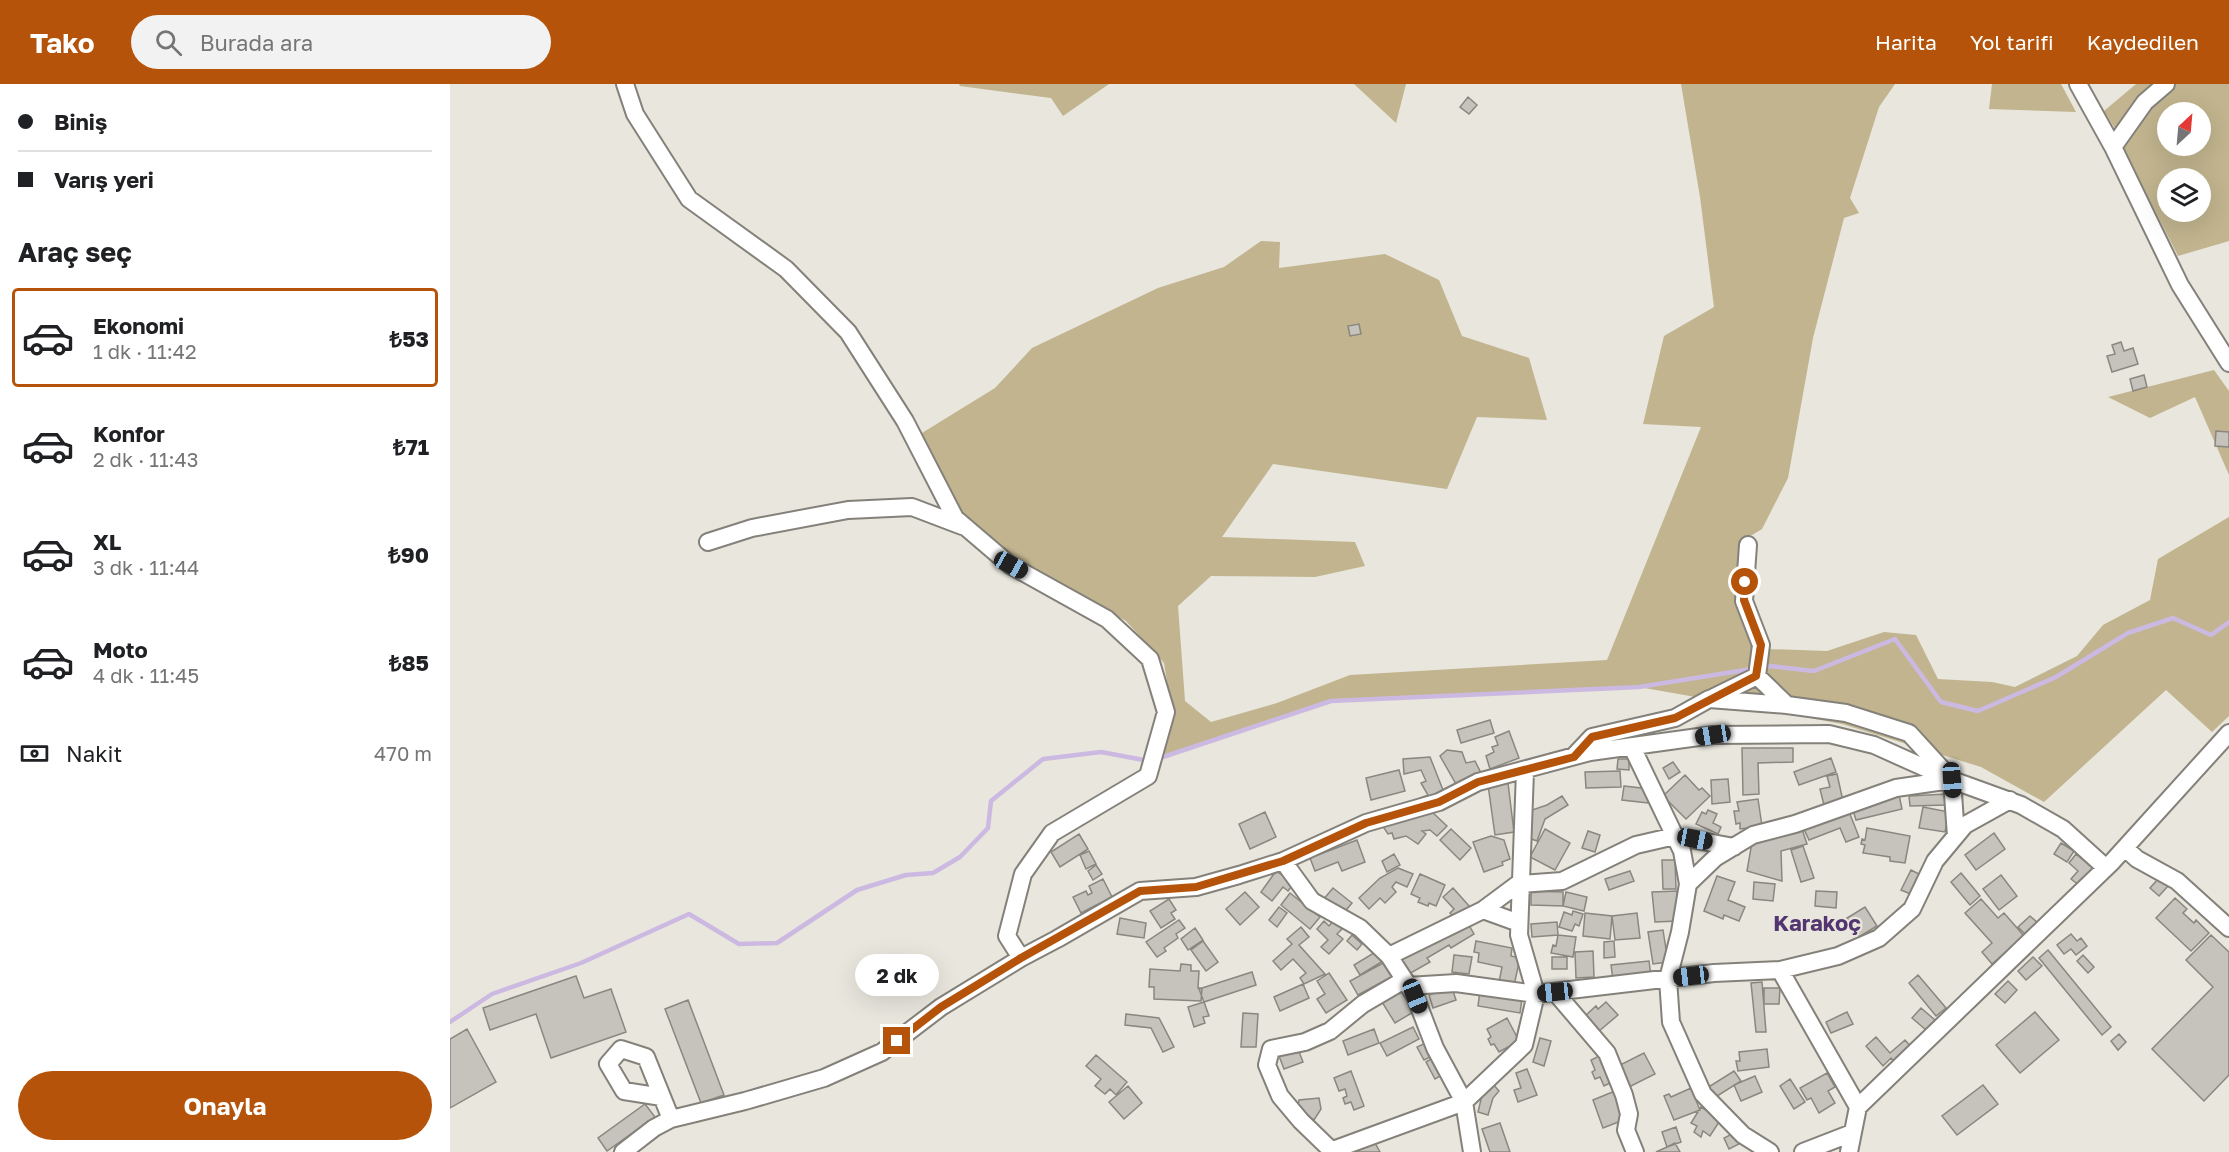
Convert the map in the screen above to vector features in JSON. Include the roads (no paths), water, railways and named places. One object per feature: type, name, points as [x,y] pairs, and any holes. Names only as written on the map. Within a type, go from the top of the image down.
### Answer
[{"type":"street","points":[[625,84],[635,114],[689,199],[786,269],[848,332],[905,421],[955,518],[1011,565],[1107,619],[1150,659],[1166,712],[1149,776],[1052,833],[1023,874],[1007,936],[1021,958]]},
{"type":"street","points":[[2078,84],[2113,147],[2181,285],[2229,363]]},
{"type":"street","points":[[2113,147],[2145,102],[2166,84]]},
{"type":"street","points":[[708,542],[752,528],[848,510],[912,507],[966,527]]},
{"type":"street","points":[[1748,545],[1744,600],[1761,645],[1756,676]]},
{"type":"street","points":[[1574,757],[1592,737],[1675,718],[1756,676]]},
{"type":"street","points":[[1756,676],[1787,705]]},
{"type":"street","points":[[1709,699],[1787,705],[1846,713],[1909,734],[1952,780],[1956,836]]},
{"type":"street","points":[[1849,1152],[1858,1107],[2106,868],[2229,733]]},
{"type":"street","points":[[623,1152],[654,1128],[671,1119],[746,1101],[824,1078],[882,1052],[941,1007],[1021,958],[1140,891],[1196,887],[1283,861],[1366,823],[1439,802],[1478,782],[1590,752],[1713,735],[1829,734],[1874,745],[1952,780],[2021,804],[2063,829],[2106,868]]},
{"type":"street","points":[[1632,747],[1682,851],[1688,884],[1680,932],[1668,979],[1671,1022],[1703,1094],[1743,1136],[1770,1152]]},
{"type":"street","points":[[1525,771],[1520,851],[1522,883],[1519,935],[1536,994],[1524,1045],[1464,1102],[1333,1151],[1301,1121],[1280,1096],[1267,1065],[1271,1049],[1305,1042],[1330,1031],[1363,1004],[1406,983],[1456,983],[1536,994],[1714,974],[1780,970],[1838,956],[1879,938],[1912,909],[1935,861],[1965,825],[2010,800]]},
{"type":"street","points":[[1688,884],[1715,858],[1753,836],[1795,824],[1896,788],[1952,780]]},
{"type":"street","points":[[1389,956],[1483,910],[1522,883],[1562,880],[1636,845],[1675,836],[1734,847]]},
{"type":"street","points":[[2125,848],[2137,859],[2177,882],[2229,928]]},
{"type":"street","points":[[1283,861],[1312,901],[1360,928],[1389,956],[1415,996],[1435,1048],[1464,1102],[1472,1152]]},
{"type":"street","points":[[1483,910],[1519,923]]},
{"type":"street","points":[[1780,970],[1858,1107]]},
{"type":"street","points":[[1555,992],[1606,1053],[1624,1095],[1629,1114],[1626,1130],[1635,1152]]},
{"type":"street","points":[[662,1096],[671,1119]]},
{"type":"street","points":[[1803,1152],[1852,1133]]},
{"type":"waterway","points":[[1157,759],[1331,701],[1639,687],[1770,666],[1814,671],[1895,639],[1941,702],[1978,711],[2056,677],[2128,633],[2173,618],[2211,635],[2229,622]]},
{"type":"waterway","points":[[450,1022],[492,994],[581,963],[689,914],[739,944],[777,943],[857,890],[906,875],[933,873],[960,857],[988,828],[991,801],[1043,759],[1101,752],[1149,761]]},
{"type":"district","name":"Karakoç","points":[[1817,923]]}]
